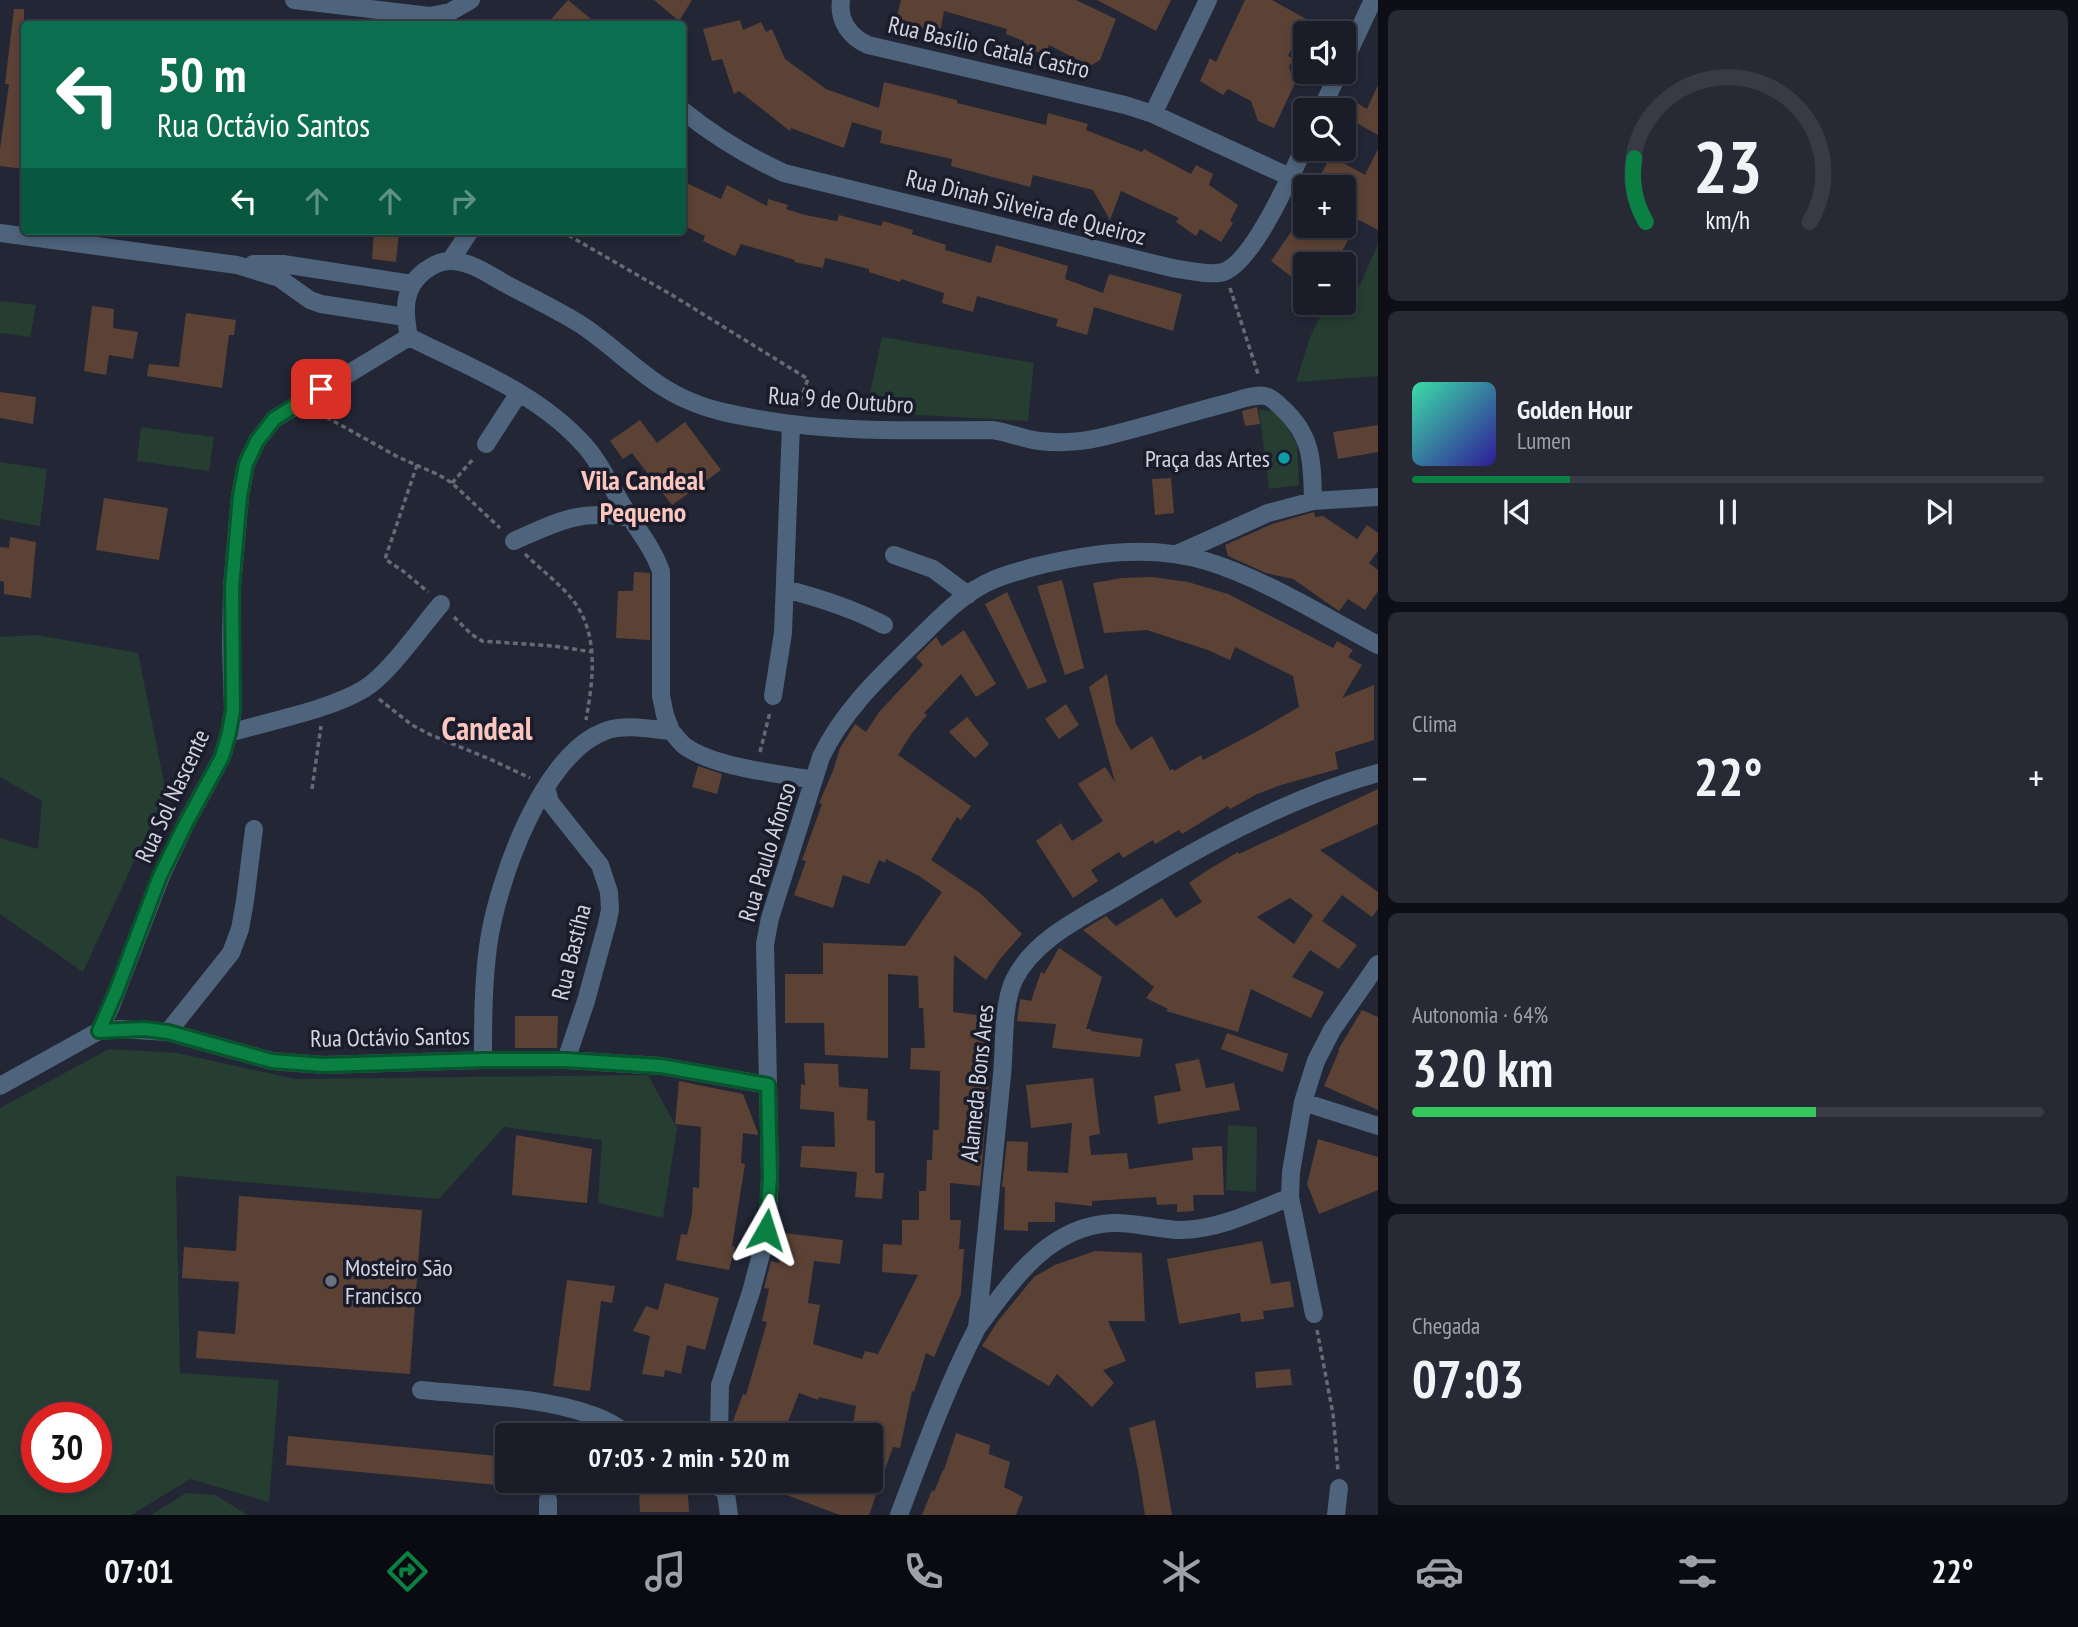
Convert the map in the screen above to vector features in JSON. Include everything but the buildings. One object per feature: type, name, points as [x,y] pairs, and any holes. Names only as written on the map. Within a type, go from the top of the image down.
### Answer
[{"type":"street","points":[[294,0],[430,16],[450,12],[471,0]]},
{"type":"street","name":"Rua Basílio Catalá Castro","points":[[841,0],[841,17],[848,30],[857,40],[869,45],[1092,96],[1153,114],[1290,177]]},
{"type":"street","points":[[1153,114],[1208,0]]},
{"type":"street","points":[[1356,36],[1373,0]]},
{"type":"street","name":"Rua Dinah Silveira de Queiroz","points":[[686,113],[746,155],[784,173],[1172,268],[1204,273],[1225,272]]},
{"type":"street","points":[[1225,272],[1243,257],[1256,239],[1298,161]]},
{"type":"street","points":[[0,233],[237,265],[282,264],[412,284]]},
{"type":"street","points":[[467,235],[450,261],[430,267],[412,284],[407,295],[405,317],[409,337],[548,410],[588,449],[655,554],[661,570],[661,696],[671,731],[683,745],[715,760],[814,780]]},
{"type":"street","name":"Rua 9 de Outubro","points":[[450,261],[468,264],[485,272],[583,326],[646,377],[670,392],[716,411],[791,425],[857,429],[992,430],[1037,440],[1074,441],[1096,439],[1251,397],[1265,396]]},
{"type":"street","points":[[237,265],[279,278],[310,300],[321,304],[405,317]]},
{"type":"street","name":"Rua Sol Nascente","points":[[99,1031],[160,876],[222,757],[229,733],[233,710],[232,587],[240,496],[246,464],[257,441],[274,419],[409,337]]},
{"type":"street","points":[[486,444],[519,393]]},
{"type":"street","points":[[1265,396],[1287,412],[1308,444],[1312,462],[1313,501]]},
{"type":"street","points":[[773,696],[783,633],[791,425]]},
{"type":"street","name":"Rua Paulo Afonso","points":[[1177,554],[1268,513],[1313,501],[1378,497]]},
{"type":"street","points":[[514,541],[563,519],[586,514],[610,514],[630,518]]},
{"type":"street","name":"Rua Paulo Afonso","points":[[719,1423],[720,1385],[751,1292],[763,1247],[768,1213],[770,1178],[765,944],[770,918],[821,757],[844,716],[942,615],[968,595],[992,580],[1083,556],[1115,552],[1177,554],[1217,565],[1262,583],[1378,645]]},
{"type":"street","points":[[894,555],[933,569],[968,595]]},
{"type":"street","points":[[785,589],[844,606],[884,625]]},
{"type":"street","points":[[229,733],[324,705],[365,688],[384,672],[441,604]]},
{"type":"street","points":[[483,1060],[488,946],[496,906],[514,850],[546,788],[581,744],[604,731],[620,727],[671,731]]},
{"type":"street","name":"Alameda Bons Ares","points":[[899,1515],[938,1414],[977,1328],[1003,1072],[1007,1006],[1014,981],[1030,958],[1048,941],[1074,922],[1152,876],[1231,833],[1320,792],[1378,773]]},
{"type":"street","name":"Rua Bastíha","points":[[546,788],[550,802],[600,865],[609,892],[610,910],[607,924],[586,1001],[566,1060]]},
{"type":"street","points":[[168,1032],[231,953],[244,910],[254,829]]},
{"type":"street","points":[[1314,1314],[1290,1197],[1291,1172],[1303,1102],[1316,1061],[1353,998],[1378,964]]},
{"type":"street","name":"Rua Octávio Santos","points":[[99,1031],[144,1029],[168,1032],[272,1061],[300,1064],[566,1060],[661,1066],[768,1085]]},
{"type":"street","points":[[0,1086],[99,1031]]},
{"type":"street","points":[[1303,1102],[1378,1126]]},
{"type":"street","points":[[977,1328],[1027,1265],[1046,1248],[1085,1226],[1113,1223],[1181,1230],[1209,1227],[1290,1197]]},
{"type":"street","points":[[421,1390],[533,1401],[571,1408],[608,1423]]},
{"type":"street","points":[[1336,1515],[1339,1488]]},
{"type":"street","points":[[726,1493],[729,1515]]},
{"type":"path","points":[[568,235],[808,379],[791,425]]},
{"type":"path","points":[[1225,272],[1265,396]]},
{"type":"path","points":[[299,402],[398,457],[452,483],[572,599],[591,634],[593,652],[590,702],[581,744]]},
{"type":"path","points":[[452,483],[486,444]]},
{"type":"path","points":[[417,465],[385,559],[404,571],[471,634],[482,641],[593,652]]},
{"type":"path","points":[[365,688],[431,735],[492,760],[546,788]]},
{"type":"path","points":[[757,769],[773,696]]},
{"type":"path","points":[[312,789],[324,705]]},
{"type":"path","points":[[1314,1314],[1333,1415],[1339,1488]]},
{"type":"green space","points":[[1378,244],[1378,376],[1296,382],[1310,337],[1321,315],[1356,315],[1356,288],[1359,287]]},
{"type":"green space","points":[[0,301],[36,305],[30,337],[0,333]]},
{"type":"green space","points":[[882,337],[1034,363],[1028,421],[866,412]]},
{"type":"green space","points":[[1259,410],[1279,411],[1297,445],[1299,485],[1269,489]]},
{"type":"green space","points":[[141,427],[214,437],[209,471],[137,461]]},
{"type":"green space","points":[[0,462],[47,469],[40,526],[0,519]]},
{"type":"green space","points":[[37,635],[138,653],[166,792],[83,972],[0,914],[0,838],[38,849],[42,801],[0,777],[0,637]]},
{"type":"green space","points":[[109,1049],[177,1053],[295,1079],[648,1075],[677,1128],[663,1218],[598,1203],[602,1140],[504,1127],[439,1199],[176,1176],[180,1373],[279,1380],[269,1502],[190,1479],[131,1515],[0,1515],[0,1108]]},
{"type":"green space","points":[[1228,1125],[1257,1127],[1256,1192],[1226,1190]]},
{"type":"green space","points":[[186,1493],[215,1495],[248,1515],[151,1515]]},
{"type":"place","name":"Praça das Artes","points":[[1284,458]]},
{"type":"place","name":"Mosteiro São Francisco","points":[[331,1281]]},
{"type":"district","name":"Vila Candeal Pequeno","points":[[643,495]]},
{"type":"district","name":"Candeal","points":[[487,728]]},
{"type":"route","points":[[321,389],[274,419],[257,441],[246,464],[240,496],[232,587],[233,710],[229,733],[222,757],[160,876],[99,1031],[144,1029],[168,1032],[272,1061],[300,1064],[566,1060],[661,1066],[768,1085],[770,1178],[766,1230]]}]
